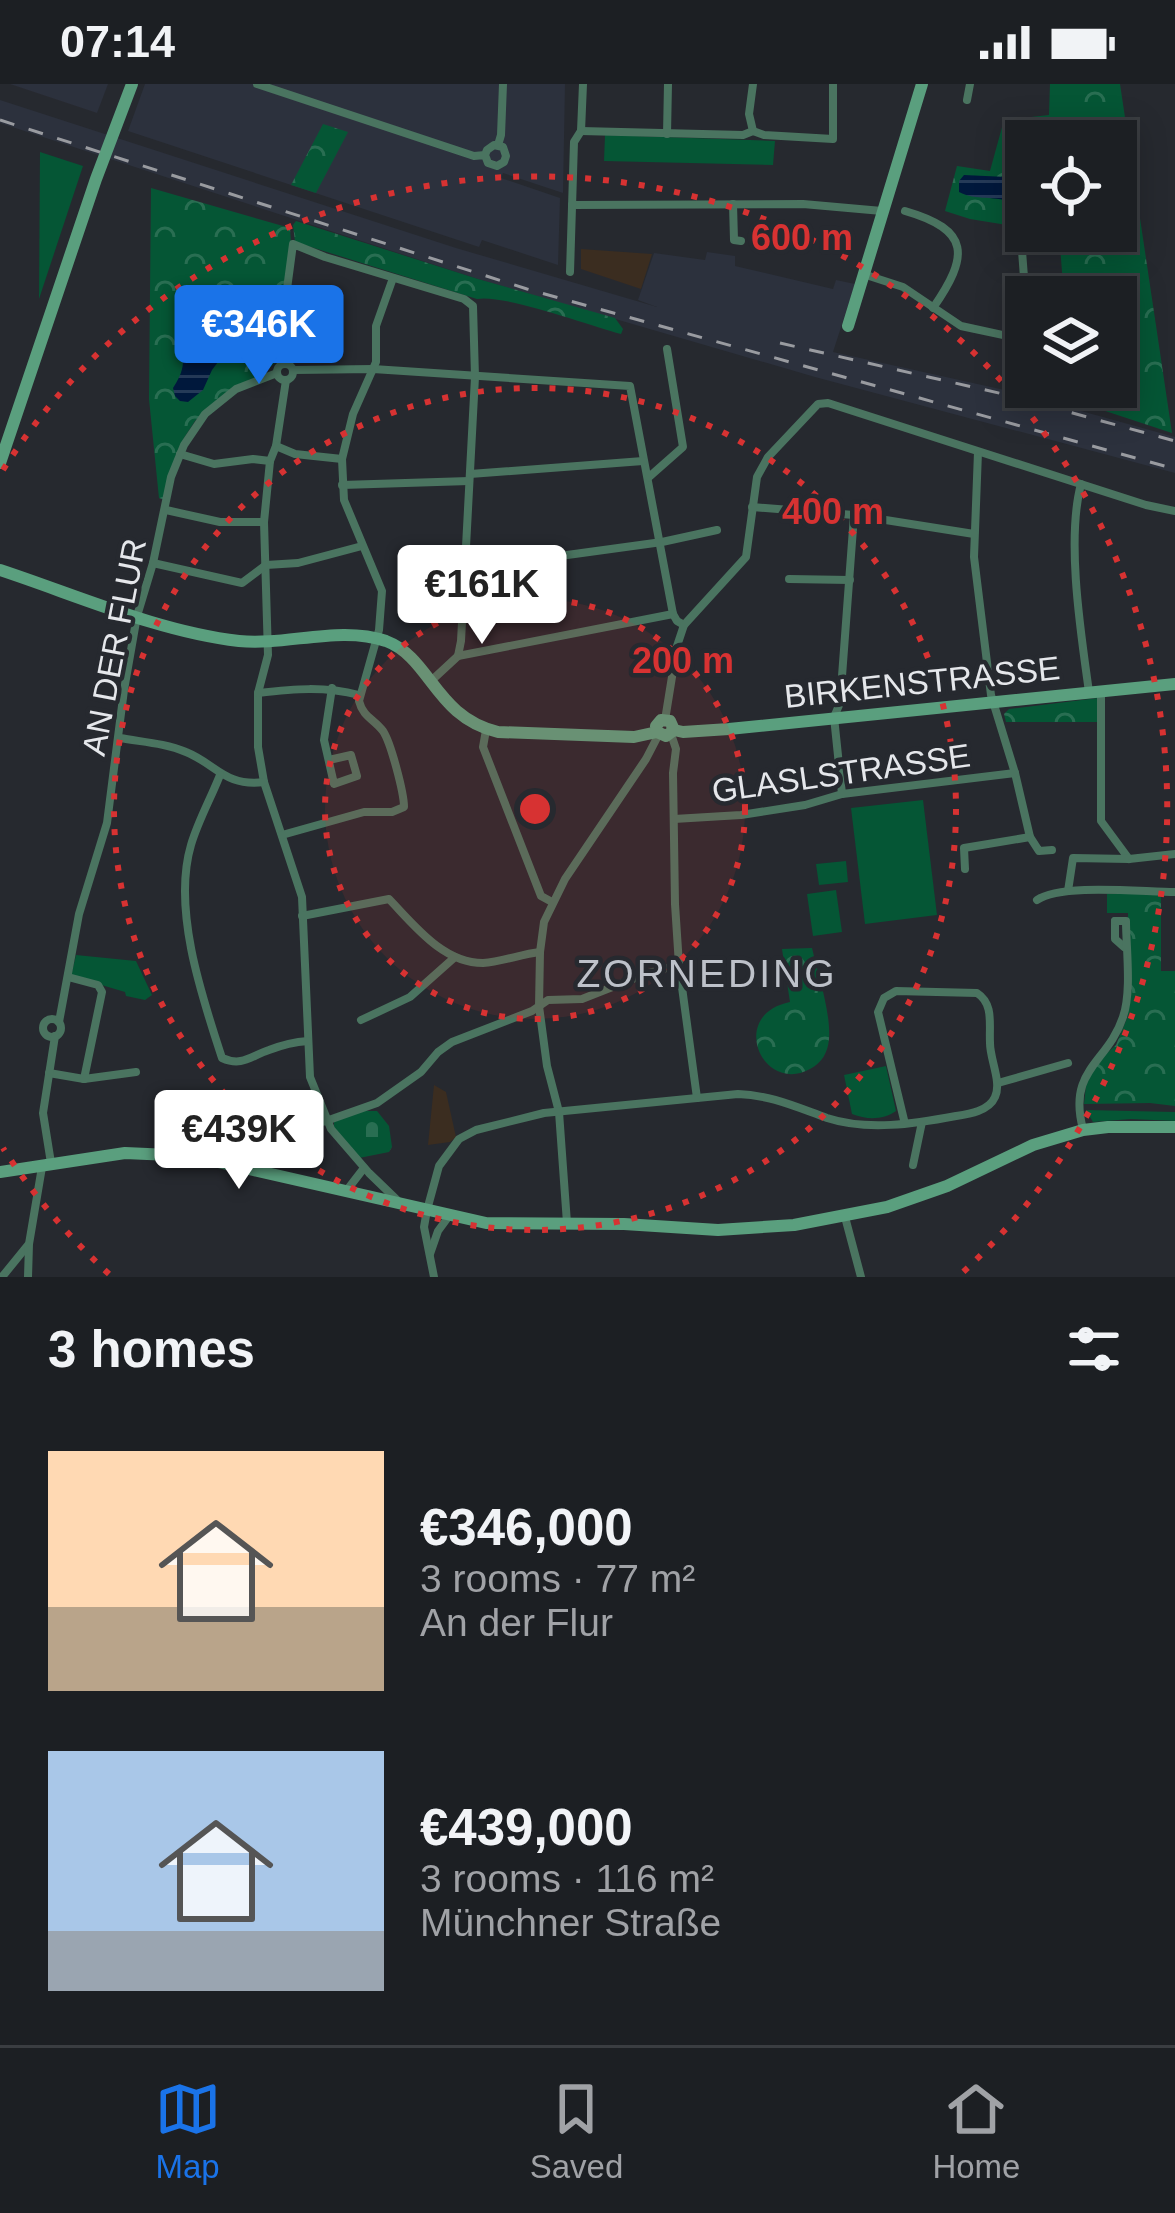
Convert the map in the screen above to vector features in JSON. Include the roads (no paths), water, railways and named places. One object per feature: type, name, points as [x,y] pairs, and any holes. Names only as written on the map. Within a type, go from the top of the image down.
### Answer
[{"type":"street","points":[[0,463],[95,179],[132,84]]},
{"type":"street","points":[[257,84],[474,156],[498,145],[506,156],[501,165],[491,165],[485,154]]},
{"type":"street","points":[[498,145],[503,84]]},
{"type":"street","points":[[570,272],[574,142],[581,130],[583,84]]},
{"type":"street","points":[[667,134],[668,84]]},
{"type":"street","points":[[753,84],[749,114],[753,131]]},
{"type":"street","points":[[581,130],[743,135],[753,131],[832,139],[833,84]]},
{"type":"street","points":[[848,326],[922,84]]},
{"type":"street","points":[[967,100],[970,84]]},
{"type":"street","points":[[733,204],[734,240],[740,241]]},
{"type":"street","points":[[572,205],[803,205],[884,211]]},
{"type":"street","points":[[905,211],[933,219],[954,237],[958,263],[933,308]]},
{"type":"street","points":[[281,377],[292,376],[285,304],[293,244],[464,299],[473,306],[475,376],[458,656]]},
{"type":"street","points":[[863,274],[903,287],[962,326],[1005,335]]},
{"type":"street","points":[[282,835],[364,812],[404,807],[383,731],[361,710],[359,695],[376,639],[382,591],[342,485],[342,459],[353,414],[376,362],[376,326],[393,278]]},
{"type":"street","points":[[649,476],[683,447],[667,349]]},
{"type":"street","points":[[402,1205],[326,1121],[310,1077],[302,896],[264,782],[258,747],[258,693],[268,655],[264,522],[276,446],[278,367],[630,386],[673,614],[684,625]]},
{"type":"street","name":"AN DER FLUR","points":[[28,1277],[29,1244],[47,1166],[43,1113],[49,1073],[61,1030],[79,914],[107,823],[137,616],[171,477],[205,414],[236,389],[281,377]]},
{"type":"street","points":[[567,1223],[559,1112],[539,1006],[544,922],[552,902],[665,730],[676,646],[684,625],[746,556],[757,476],[768,457],[822,403],[1175,512]]},
{"type":"street","points":[[276,446],[295,454],[342,459]]},
{"type":"street","points":[[978,452],[975,572],[993,701],[1030,837],[1039,850],[1052,850]]},
{"type":"street","points":[[180,454],[214,464],[270,461]]},
{"type":"street","points":[[342,485],[643,461]]},
{"type":"street","points":[[1081,484],[1076,560],[1079,620],[1095,693],[1101,821],[1129,860]]},
{"type":"street","points":[[752,508],[854,515],[974,534]]},
{"type":"street","points":[[166,510],[220,522],[264,522]]},
{"type":"street","points":[[842,794],[834,717],[840,703],[854,515]]},
{"type":"street","points":[[465,568],[662,542],[717,530]]},
{"type":"street","points":[[152,563],[242,583],[266,565],[298,563],[362,546]]},
{"type":"street","points":[[0,570],[217,638],[268,642],[338,636],[376,639],[400,650],[451,708],[486,730],[482,742],[497,788],[541,896],[552,902]]},
{"type":"street","points":[[789,579],[850,580]]},
{"type":"street","points":[[430,682],[458,656],[673,614]]},
{"type":"street","name":"BIRKENSTRASSE","points":[[486,730],[634,737],[665,730],[700,731],[1175,684]]},
{"type":"street","points":[[258,693],[332,688],[359,695]]},
{"type":"street","points":[[328,760],[352,754],[357,776],[334,784],[328,760],[324,740],[332,688]]},
{"type":"street","points":[[665,730],[676,749],[674,904],[697,1098]]},
{"type":"street","points":[[634,737],[646,759]]},
{"type":"street","points":[[120,739],[190,753],[220,775],[249,784],[264,782]]},
{"type":"street","name":"GLASLSTRASSE","points":[[674,819],[741,815],[842,794],[1015,773]]},
{"type":"street","points":[[220,775],[191,842],[186,882],[190,937],[211,1024],[223,1058],[233,1063],[308,1041]]},
{"type":"street","points":[[965,869],[964,848],[1030,837]]},
{"type":"street","points":[[1068,891],[1072,858],[1129,860],[1175,854]]},
{"type":"street","points":[[1037,900],[1048,892],[1175,892]]},
{"type":"street","points":[[302,916],[389,898],[454,957],[479,963],[540,952]]},
{"type":"street","points":[[1083,1130],[1078,1107],[1082,1083],[1115,1036],[1125,1010],[1126,948]]},
{"type":"street","points":[[361,1021],[410,997],[454,957]]},
{"type":"street","points":[[192,1156],[326,1121],[384,1100],[452,1042],[548,1000],[582,999],[679,965]]},
{"type":"street","points":[[68,977],[98,985],[102,992],[84,1078]]},
{"type":"street","points":[[434,1277],[424,1228],[427,1210],[440,1166],[459,1138],[559,1112],[738,1094],[763,1095],[830,1119],[871,1125],[905,1124],[922,1122],[988,1107],[997,1095],[998,1083],[989,1056],[989,1008],[977,992],[896,991],[884,998],[878,1012],[905,1124]]},
{"type":"street","name":"AN DER FLUR","points":[[56,1036],[45,1034],[43,1025],[50,1019],[59,1022]]},
{"type":"street","points":[[998,1083],[1068,1063]]},
{"type":"street","points":[[49,1073],[84,1078],[136,1072]]},
{"type":"street","points":[[913,1165],[922,1122]]},
{"type":"street","points":[[0,1172],[129,1152],[192,1156],[502,1224],[718,1230],[845,1216],[930,1192],[1033,1145],[1083,1130],[1175,1127]]},
{"type":"street","points":[[345,1192],[364,1168]]},
{"type":"street","points":[[430,1256],[449,1216]]},
{"type":"street","points":[[845,1216],[861,1277]]},
{"type":"street","points":[[2,1277],[29,1244]]},
{"type":"water","points":[[964,175],[1005,177],[1005,200],[959,192]]},
{"type":"water","points":[[225,297],[237,304],[233,342],[203,390],[188,402],[180,401],[173,388],[183,363],[175,321],[187,306]]},
{"type":"railway","points":[[0,120],[527,289],[1175,469]]},
{"type":"railway","points":[[780,343],[1003,394],[1175,441]]},
{"type":"district","name":"ZORNEDING","points":[[706,973]]}]
